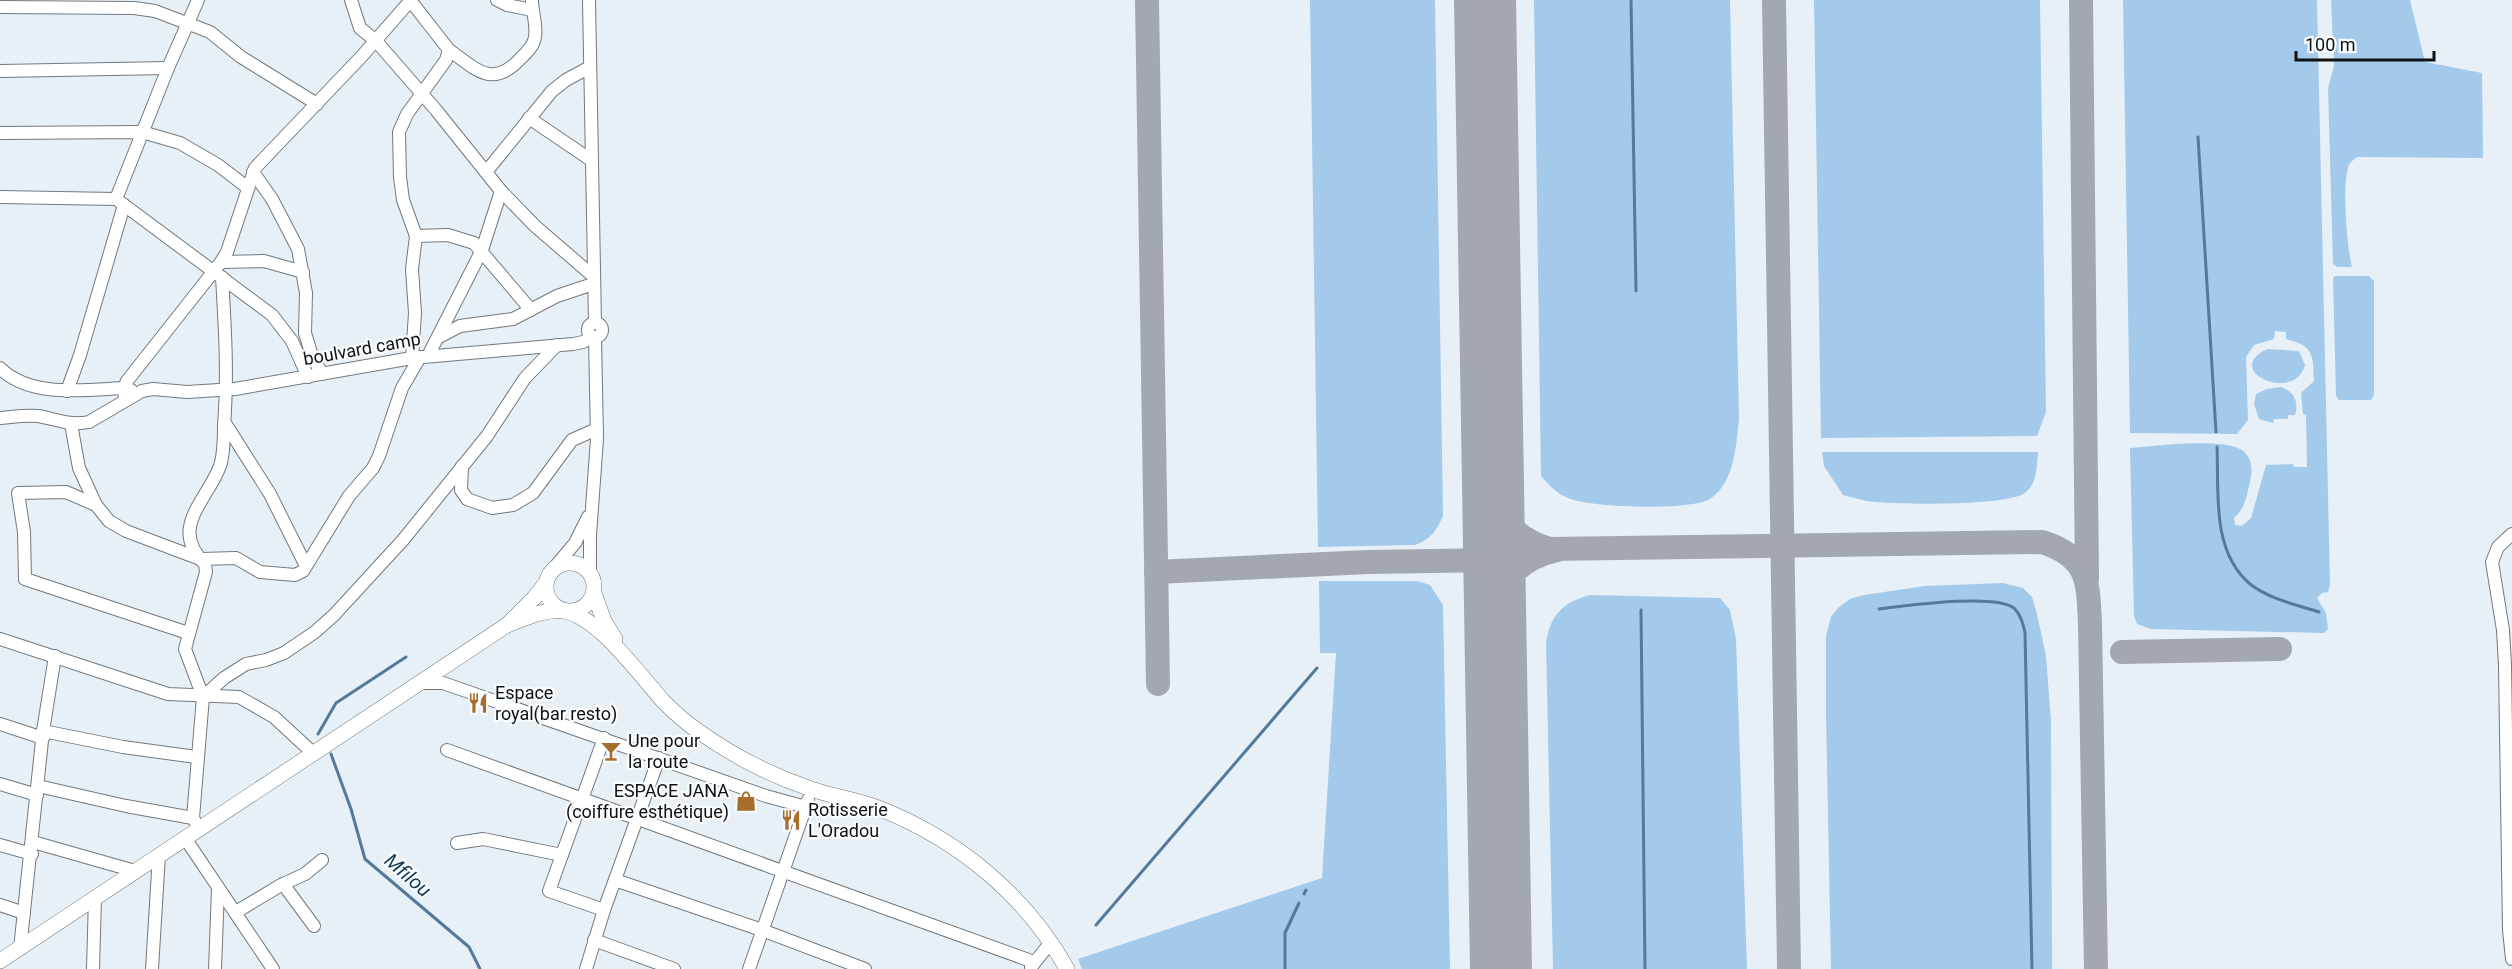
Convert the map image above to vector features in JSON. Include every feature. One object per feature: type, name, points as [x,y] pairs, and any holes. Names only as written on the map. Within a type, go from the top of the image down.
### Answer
[{"type":"main road","points":[[1,960],[185,838],[196,823],[313,753],[507,625],[534,598],[554,568],[561,564],[577,563],[590,572],[594,579],[594,593],[604,621],[625,657]]},
{"type":"main road","points":[[546,583],[551,603],[580,618],[600,632],[666,704],[696,730],[734,756],[812,790],[878,808],[923,828],[945,841],[996,879],[1023,907],[1051,942],[1067,969]]},
{"type":"main road","points":[[507,625],[529,616],[564,610],[571,611],[586,606],[594,593]]},
{"type":"street","points":[[67,391],[80,355],[120,202],[142,132],[198,0]]},
{"type":"street","points":[[351,0],[357,22],[422,93],[501,190],[535,226],[593,280]]},
{"type":"street","points":[[0,418],[38,417],[70,424],[89,422],[125,394],[128,381],[219,270],[253,172],[258,164],[376,41],[410,0],[449,50],[481,72],[497,75],[508,71],[534,41],[536,26],[532,5],[507,5],[497,0]]},
{"type":"street","points":[[589,0],[593,280],[595,324],[600,326],[601,332],[593,337],[597,429],[590,535],[590,572]]},
{"type":"street","points":[[0,7],[134,8],[155,11],[210,32],[241,57],[316,104]]},
{"type":"street","points":[[420,357],[412,269],[416,236],[403,200],[399,132],[406,114],[446,60],[449,50]]},
{"type":"street","points":[[486,172],[559,85],[590,67]]},
{"type":"street","points":[[0,71],[168,68]]},
{"type":"street","points":[[529,118],[591,160]]},
{"type":"street","points":[[0,133],[142,132],[180,143],[213,162],[248,188]]},
{"type":"street","points":[[253,172],[292,234],[303,272],[306,293],[305,333],[308,346],[322,374]]},
{"type":"street","points":[[70,424],[79,468],[96,505],[110,521],[126,531],[200,559],[236,558],[260,572],[295,575],[303,570],[305,564],[321,545],[350,496],[380,456],[402,388],[420,357],[438,337],[482,250],[501,190]]},
{"type":"street","points":[[0,197],[120,202],[219,270],[280,323],[292,341],[308,376]]},
{"type":"street","points":[[416,236],[448,235],[467,240],[482,250],[531,310]]},
{"type":"street","points":[[219,270],[264,261],[303,272]]},
{"type":"street","points":[[0,784],[126,807],[196,823],[196,757],[202,697],[185,649],[206,572],[205,564],[190,540],[189,529],[193,513],[220,465],[225,423],[227,390],[219,270]]},
{"type":"street","points":[[438,337],[460,326],[513,319],[593,280]]},
{"type":"street","name":"boulvard camp","points":[[125,394],[153,389],[187,392],[227,390],[420,357],[583,342],[593,337]]},
{"type":"street","points":[[202,697],[238,669],[284,653],[324,625],[391,555],[487,436],[525,378],[557,345]]},
{"type":"street","points":[[0,368],[8,376],[23,383],[67,391],[125,394]]},
{"type":"street","points":[[225,423],[270,494],[305,564]]},
{"type":"street","points":[[462,466],[462,490],[467,499],[492,508],[513,505],[533,493],[572,440],[597,429]]},
{"type":"street","points":[[96,505],[66,492],[18,493],[24,532],[25,579],[188,633]]},
{"type":"street","points":[[554,568],[575,543],[593,504]]},
{"type":"street","points":[[2512,534],[2498,547],[2492,562],[2503,630],[2505,665],[2509,930],[2512,959]]},
{"type":"street","points":[[0,639],[168,694],[239,697],[274,717],[313,753]]},
{"type":"street","points":[[20,949],[43,734],[55,656]]},
{"type":"street","points":[[422,683],[443,682],[766,796],[806,807]]},
{"type":"street","points":[[0,724],[43,734],[196,757]]},
{"type":"street","points":[[604,738],[549,891],[604,910]]},
{"type":"street","points":[[447,750],[1032,966],[1051,942]]},
{"type":"street","points":[[586,969],[604,910],[659,758]]},
{"type":"street","points":[[749,969],[812,790]]},
{"type":"street","points":[[185,838],[273,969]]},
{"type":"street","points":[[457,843],[483,839],[562,855]]},
{"type":"street","points":[[0,845],[32,848],[135,871]]},
{"type":"street","points":[[152,969],[159,855]]},
{"type":"street","points":[[236,912],[311,870],[322,860]]},
{"type":"street","points":[[615,880],[762,930],[866,969]]},
{"type":"street","points":[[283,884],[314,926]]},
{"type":"street","points":[[215,969],[218,889]]},
{"type":"street","points":[[93,969],[95,898]]},
{"type":"street","points":[[0,904],[24,913]]},
{"type":"street","points":[[594,940],[674,969]]},
{"type":"shaded area","points":[[1310,0],[1435,0],[1443,516],[1432,534],[1415,545],[1318,547]]},
{"type":"shaded area","points":[[1534,0],[1730,0],[1739,419],[1733,462],[1725,483],[1710,499],[1699,503],[1662,507],[1594,504],[1562,495],[1541,476]]},
{"type":"shaded area","points":[[1814,0],[2040,0],[2046,412],[2037,436],[1821,438]]},
{"type":"shaded area","points":[[2123,0],[2317,0],[2330,585],[2328,592],[2322,593],[2317,598],[2326,613],[2328,629],[2324,633],[2151,629],[2137,624],[2134,616],[2130,448],[2203,443],[2240,449],[2251,463],[2251,477],[2246,497],[2243,506],[2234,518],[2235,525],[2242,526],[2251,518],[2266,465],[2293,464],[2294,467],[2307,467],[2306,415],[2303,414],[2301,393],[2314,381],[2312,358],[2307,349],[2286,339],[2286,332],[2275,331],[2274,339],[2254,345],[2246,357],[2248,420],[2237,434],[2130,433]]},
{"type":"shaded area","points":[[2331,0],[2410,0],[2425,62],[2482,73],[2483,158],[2357,157],[2350,163],[2346,177],[2345,202],[2352,267],[2337,267],[2333,264],[2328,88],[2334,66]]},
{"type":"shaded area","points":[[2335,276],[2369,276],[2374,281],[2374,395],[2371,400],[2339,400],[2336,396],[2333,278]]},
{"type":"shaded area","points":[[2267,349],[2299,351],[2305,365],[2299,376],[2288,382],[2276,383],[2256,374],[2252,366],[2255,358]]},
{"type":"shaded area","points":[[2281,387],[2294,398],[2295,415],[2288,415],[2288,419],[2274,419],[2273,423],[2259,419],[2254,404],[2256,394],[2267,389]]},
{"type":"shaded area","points":[[1822,452],[2038,452],[2034,481],[2023,494],[1994,501],[1922,504],[1866,501],[1843,495],[1824,466]]},
{"type":"shaded area","points":[[1319,581],[1417,581],[1430,585],[1443,605],[1450,969],[1082,969],[1078,959],[1322,878],[1336,653],[1320,653]]},
{"type":"shaded area","points":[[2003,583],[2023,588],[2032,597],[2046,656],[2051,722],[2052,969],[1831,969],[1826,636],[1831,617],[1850,599],[1864,595],[1925,586]]},
{"type":"shaded area","points":[[1590,595],[1720,598],[1730,610],[1736,639],[1747,969],[1553,969],[1546,643],[1551,625],[1559,611],[1572,602]]},
{"type":"waterway","points":[[1631,0],[1636,291]]},
{"type":"waterway","points":[[2198,137],[2216,432]]},
{"type":"waterway","points":[[2217,447],[2220,520],[2223,538],[2237,570],[2250,584],[2266,594],[2319,612]]},
{"type":"waterway","points":[[1879,609],[1928,603],[1989,601],[2014,608],[2021,620],[2025,633],[2032,969]]},
{"type":"waterway","points":[[1641,610],[1645,969]]},
{"type":"waterway","name":"Mfilou","points":[[318,734],[336,703],[406,657]]},
{"type":"waterway","points":[[1096,925],[1317,668]]},
{"type":"waterway","name":"Mfilou","points":[[331,754],[351,809],[365,859],[469,947],[480,969]]},
{"type":"waterway","points":[[1304,894],[1306,890]]},
{"type":"waterway","points":[[1285,969],[1285,933],[1299,903]]},
{"type":"taxiway","points":[[1147,0],[1158,684]]},
{"type":"taxiway","points":[[1774,0],[1789,969]]},
{"type":"taxiway","points":[[2081,0],[2087,579]]},
{"type":"taxiway","points":[[1493,481],[1500,506],[1510,525],[1526,539],[1549,549],[2042,542],[2069,555],[2083,572],[2089,609],[2096,969]]},
{"type":"taxiway","points":[[1495,609],[1504,587],[1517,570],[1534,558],[1557,550]]},
{"type":"taxiway","points":[[1156,572],[1368,562],[1495,560]]},
{"type":"taxiway","points":[[2122,652],[2280,649]]},
{"type":"runway","points":[[1485,0],[1501,969]]},
{"type":"place","name":"Espace royal(bar resto)","points":[[478,703]]},
{"type":"place","name":"Une pour la route","points":[[611,751]]},
{"type":"place","name":"ESPACE JANA (coiffure esthétique)","points":[[746,801]]},
{"type":"place","name":"Rotisserie L'Oradou","points":[[791,820]]}]
